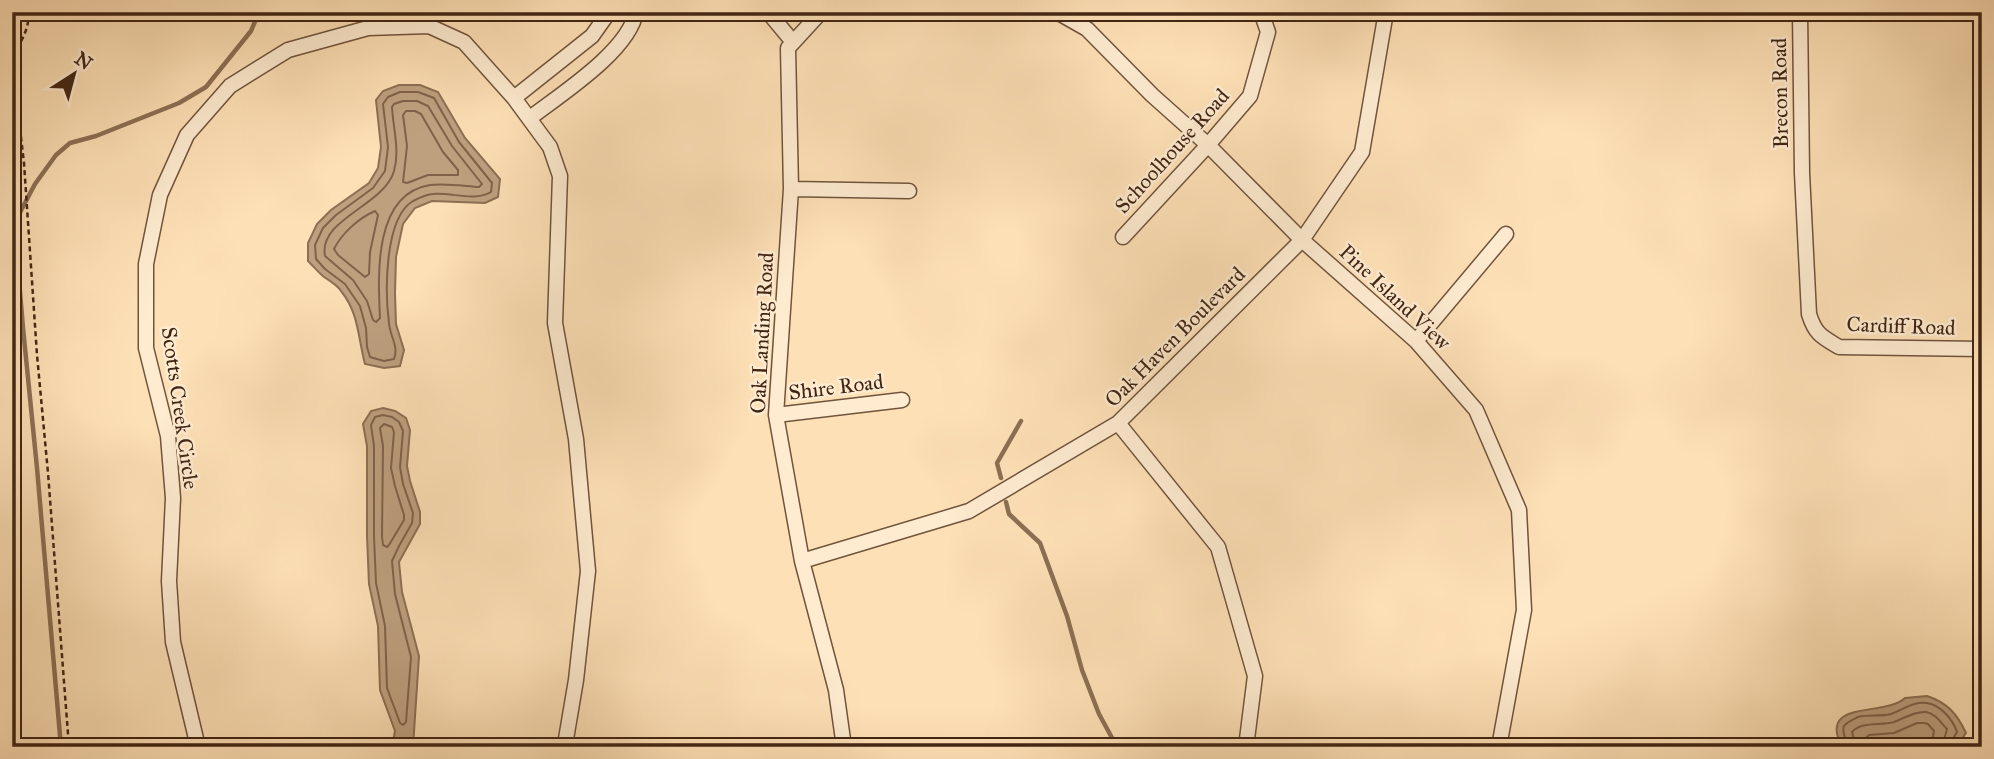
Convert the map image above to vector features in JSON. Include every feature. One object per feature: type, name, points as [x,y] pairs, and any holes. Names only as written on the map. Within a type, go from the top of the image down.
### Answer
[{"type":"street","points":[[514,98],[592,36],[609,12]]},
{"type":"street","points":[[530,118],[611,55],[635,22],[636,12]]},
{"type":"street","points":[[768,12],[793,42],[820,12]]},
{"type":"street","points":[[1057,12],[1087,29],[1152,96],[1208,145],[1302,240]]},
{"type":"street","name":"Schoolhouse Road","points":[[1123,237],[1250,96],[1268,32],[1261,12]]},
{"type":"street","name":"Oak Haven Boulevard","points":[[802,561],[969,511],[1118,423],[1302,240],[1362,152],[1386,12]]},
{"type":"street","name":"Brecon Road","points":[[1800,12],[1802,173]]},
{"type":"street","name":"Scotts Creek Circle","points":[[198,747],[173,642],[169,582],[173,498],[168,436],[146,348],[146,264],[160,195],[187,135],[230,86],[288,50],[368,28],[429,26],[464,42],[514,98],[550,147],[560,177],[555,323],[576,439],[587,571],[566,747]]},
{"type":"street","name":"Oak Landing Road","points":[[793,42],[788,48],[791,189],[776,415],[802,561],[836,690],[844,747]]},
{"type":"street","name":"Cardiff Road","points":[[1802,173],[1809,314],[1813,328],[1823,338],[1839,347],[1982,349]]},
{"type":"street","points":[[791,189],[909,191]]},
{"type":"street","points":[[1416,341],[1506,234]]},
{"type":"street","name":"Pine Island View","points":[[1302,240],[1416,341],[1476,410],[1519,510],[1524,610],[1499,747]]},
{"type":"street","name":"Shire Road","points":[[776,415],[902,400]]},
{"type":"street","points":[[1118,423],[1218,547],[1255,676],[1246,747]]},
{"type":"path","points":[[28,12],[26,35],[15,54],[13,69],[24,163],[69,747]]},
{"type":"water","points":[[399,85],[420,85],[438,92],[465,138],[500,179],[498,197],[485,203],[432,201],[415,208],[403,224],[396,257],[395,293],[396,324],[404,350],[400,366],[384,368],[365,364],[357,326],[347,299],[308,261],[308,243],[317,224],[331,210],[369,183],[378,168],[381,147],[376,100],[383,91]]},
{"type":"water","points":[[383,408],[406,418],[410,430],[407,466],[420,512],[420,524],[399,562],[402,592],[419,656],[413,747],[392,747],[395,731],[380,690],[378,626],[369,584],[367,446],[363,424],[371,411]]},
{"type":"water","points":[[1927,696],[1946,706],[1963,726],[1966,733],[1956,747],[1922,747],[1917,744],[1912,747],[1842,747],[1837,732],[1838,722],[1846,715],[1896,704],[1905,698]]},
{"type":"waterway","points":[[61,747],[16,244],[17,218],[35,184],[56,155],[70,143],[96,136],[179,103],[206,87],[251,31],[259,12]]},
{"type":"waterway","points":[[1001,478],[997,463],[1021,421]]},
{"type":"waterway","points":[[1006,502],[1009,514],[1040,543],[1067,616],[1082,670],[1099,714],[1117,747]]}]
